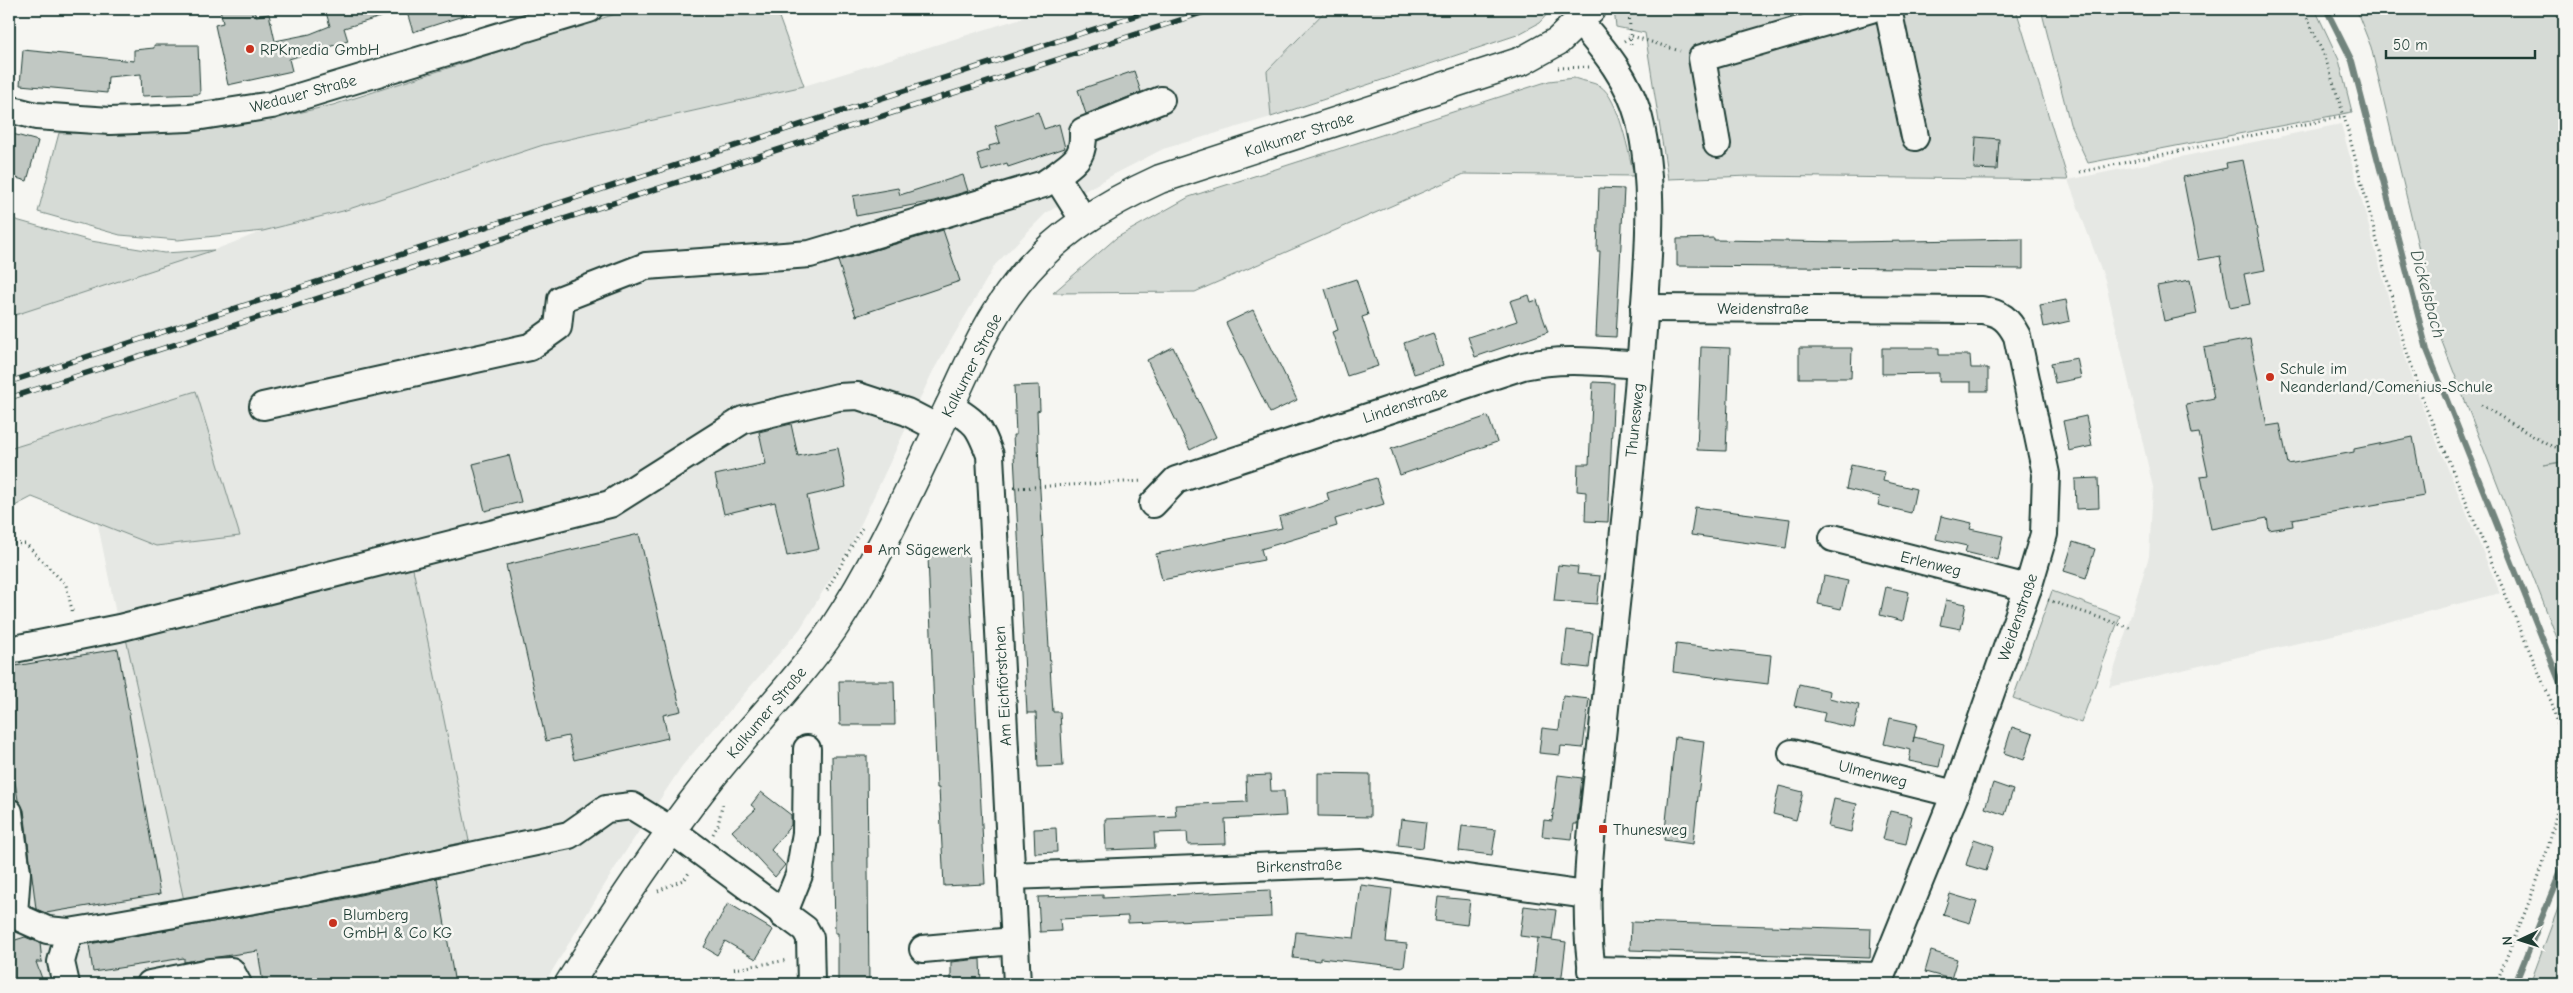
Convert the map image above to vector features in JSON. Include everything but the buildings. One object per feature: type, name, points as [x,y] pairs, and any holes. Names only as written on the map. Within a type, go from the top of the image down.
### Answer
[{"type":"main road","name":"Kalkumer Straße","points":[[568,984],[671,830],[708,780],[787,690],[832,629],[875,560],[984,332],[1017,282],[1048,250],[1083,220],[1118,198],[1160,179],[1522,61],[1558,41],[1585,15]]},
{"type":"street","name":"Wedauer Straße","points":[[9,109],[36,116],[110,120],[188,118],[272,105],[589,9]]},
{"type":"street","points":[[1717,144],[1702,58],[1871,9]]},
{"type":"street","points":[[1888,9],[1915,136]]},
{"type":"street","name":"Thunesweg","points":[[1585,15],[1628,88],[1638,116],[1646,155],[1649,194],[1640,365],[1586,895],[1593,977]]},
{"type":"street","points":[[262,406],[530,348],[558,327],[561,299],[646,266],[810,254],[1044,184],[1077,159],[1083,150],[1083,131],[1161,100]]},
{"type":"street","points":[[1056,176],[1083,220]]},
{"type":"street","name":"Weidenstraße","points":[[1593,977],[1881,976],[1955,794],[2027,590],[2044,534],[2046,474],[2017,336],[2008,320],[1997,312],[1982,310],[1644,308]]},
{"type":"street","name":"Lindenstraße","points":[[1153,504],[1176,480],[1523,366],[1547,360],[1571,359],[1640,365]]},
{"type":"street","name":"Am Eichförstchen","points":[[9,650],[78,637],[610,504],[743,420],[838,397],[858,396],[907,412],[971,419],[980,430],[990,455],[1017,984]]},
{"type":"street","name":"Erlenweg","points":[[1833,538],[2027,590]]},
{"type":"street","points":[[783,915],[799,875],[806,833],[807,749]]},
{"type":"street","name":"Ulmenweg","points":[[1792,753],[1955,794]]},
{"type":"street","points":[[9,812],[17,873],[11,914],[47,930],[69,932],[305,890],[569,835],[606,809],[632,806],[671,830],[804,929],[810,938],[811,984]]},
{"type":"street","name":"Birkenstraße","points":[[1011,876],[1362,863],[1586,895]]},
{"type":"street","points":[[69,932],[61,962],[69,983]]},
{"type":"street","points":[[923,949],[1014,941]]},
{"type":"street","points":[[150,984],[210,972],[231,972],[238,984]]},
{"type":"path","points":[[1629,9],[1632,36],[1702,58]]},
{"type":"path","points":[[2303,9],[2325,57],[2344,116],[2404,343],[2426,408],[2537,664],[2553,706],[2558,733],[2560,780],[2550,836],[2543,862],[2496,984]]},
{"type":"path","points":[[1557,68],[1588,68],[1607,52]]},
{"type":"path","points":[[2080,172],[2344,116]]},
{"type":"path","points":[[2482,405],[2548,445],[2564,449]]},
{"type":"path","points":[[992,489],[1120,481],[1176,480]]},
{"type":"path","points":[[824,595],[863,526]]},
{"type":"path","points":[[9,543],[26,544],[66,585],[78,637]]},
{"type":"path","points":[[2027,590],[2130,628]]},
{"type":"path","points":[[652,899],[658,891],[685,878],[718,825],[724,798]]},
{"type":"path","points":[[734,969],[811,956]]},
{"type":"shaded area","points":[[631,9],[776,9],[804,86],[543,145],[343,211],[263,231],[178,240],[120,235],[38,212],[59,133],[205,130],[271,119],[333,105]]},
{"type":"shaded area","points":[[1050,9],[1327,9],[1267,71],[1271,117],[1163,149],[1111,176],[1046,213],[995,265],[933,371],[851,545],[800,629],[682,766],[618,863],[544,984],[9,984],[9,657],[120,634],[88,475],[9,482],[9,317],[214,250],[263,231],[343,211],[543,145],[804,86]]},
{"type":"shaded area","points":[[1327,9],[1552,9],[1539,23],[1517,35],[1271,117],[1267,71]]},
{"type":"shaded area","points":[[1614,9],[2016,9],[2068,180],[1750,176],[1668,179],[1645,33],[1616,27]]},
{"type":"shaded area","points":[[2041,9],[2315,9],[2339,60],[2352,112],[2088,163],[2070,124]]},
{"type":"shaded area","points":[[2356,9],[2564,9],[2564,461],[2544,465],[2564,462],[2564,656],[2439,334],[2371,47]]},
{"type":"shaded area","points":[[1574,78],[1600,86],[1607,92],[1618,114],[1634,176],[1464,174],[1195,292],[1053,293],[1116,238],[1189,197],[1549,81]]},
{"type":"shaded area","name":"Schule im Neanderland/Comenius-Schule","points":[[2341,124],[2401,344],[2423,409],[2500,593],[2372,626],[2109,687],[2149,556],[2153,487],[2105,280],[2068,180]]},
{"type":"shaded area","points":[[9,218],[91,241],[164,253],[214,250],[9,317]]},
{"type":"shaded area","points":[[196,391],[240,536],[156,546],[32,497],[9,509],[9,449]]},
{"type":"shaded area","points":[[412,564],[469,841],[185,905],[125,634]]},
{"type":"shaded area","points":[[2052,591],[2120,616],[2081,723],[2013,698]]},
{"type":"shaded area","points":[[2564,892],[2564,984],[2530,984]]},
{"type":"waterway","name":"Dickelsbach","points":[[2326,9],[2352,61],[2427,350],[2564,693]]},
{"type":"waterway","name":"Dickelsbach","points":[[2515,984],[2564,863]]},
{"type":"railway","points":[[9,382],[1156,9]]},
{"type":"railway","points":[[9,398],[1214,9]]},
{"type":"place","name":"RPKmedia GmbH","points":[[250,49]]},
{"type":"place","name":"Schule im Neanderland/Comenius-Schule","points":[[2270,377]]},
{"type":"place","name":"Am Sägewerk","points":[[868,549]]},
{"type":"place","name":"Thunesweg","points":[[1603,829]]},
{"type":"place","name":"Blumberg GmbH & Co KG","points":[[333,923]]}]
